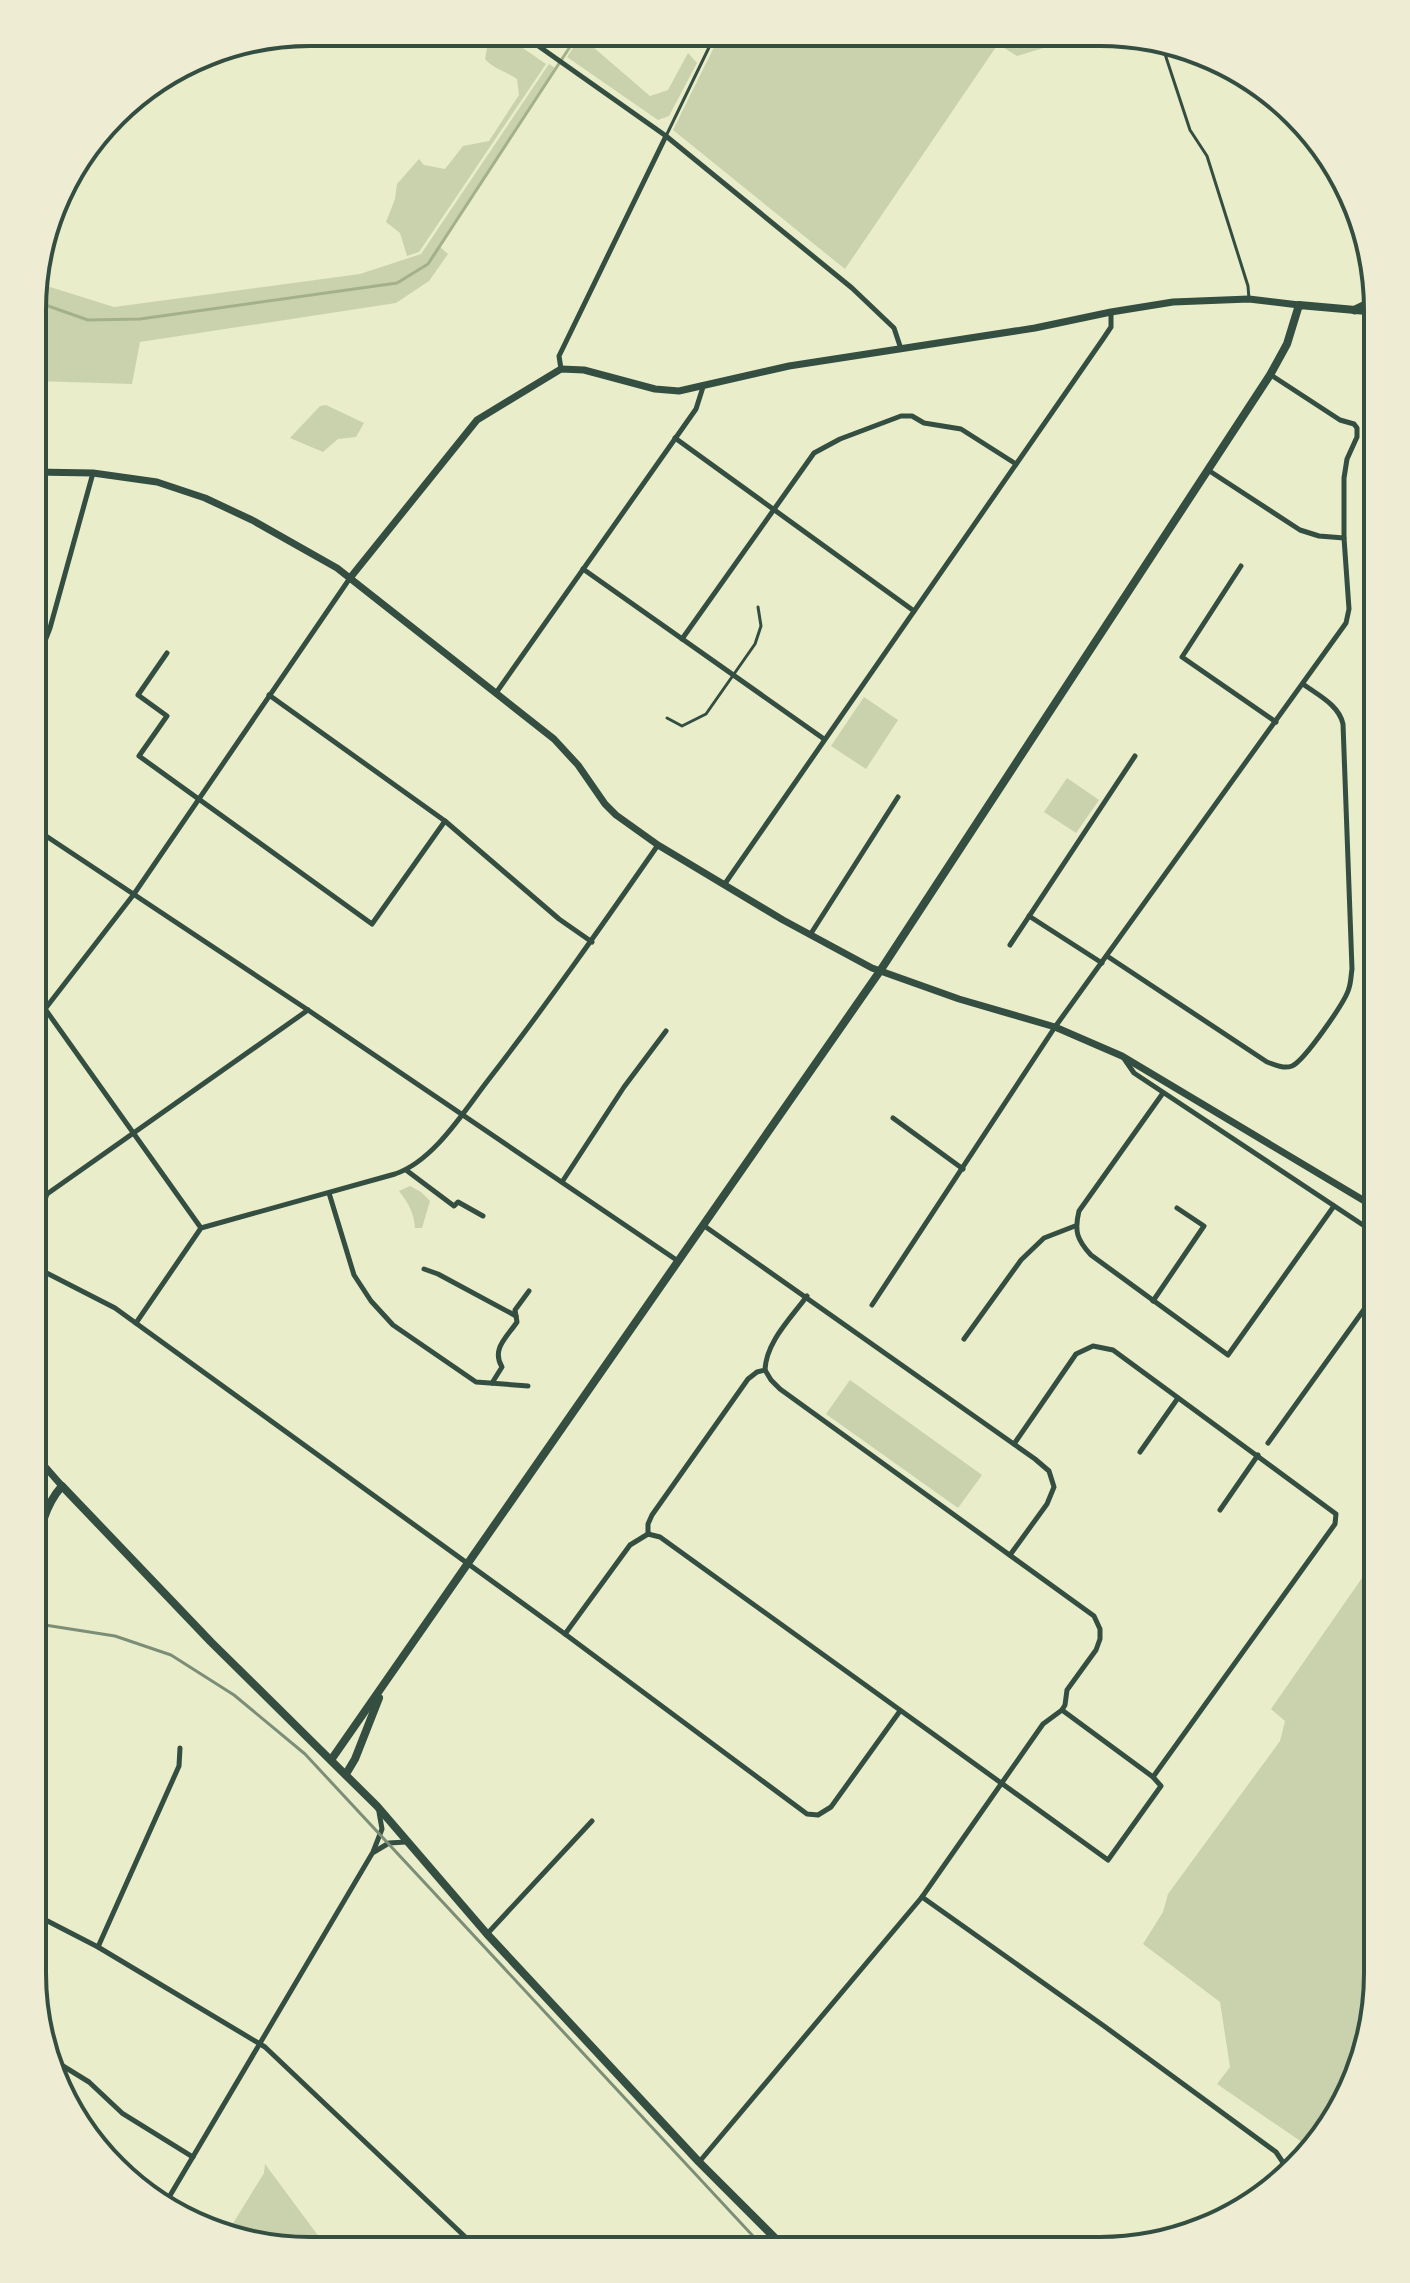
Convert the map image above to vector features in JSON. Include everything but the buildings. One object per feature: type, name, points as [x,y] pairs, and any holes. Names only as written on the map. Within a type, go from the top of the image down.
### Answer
[{"type":"highway","points":[[1355,310],[1364,306]]},
{"type":"main road","points":[[331,1760],[880,971],[1270,375],[1287,344],[1299,305],[1364,311]]},
{"type":"main road","points":[[46,1508],[62,1486],[211,1642],[377,1806],[487,1934],[699,2162],[774,2237]]},
{"type":"main road","points":[[346,1774],[382,1690]]},
{"type":"street","points":[[541,47],[666,136],[852,288],[894,328],[901,349]]},
{"type":"street","points":[[561,369],[559,356],[666,136]]},
{"type":"street","points":[[46,1008],[134,894],[350,578],[477,420],[561,369],[584,370],[655,389],[679,391],[789,366],[1194,300],[1249,299],[1299,305]]},
{"type":"street","points":[[724,886],[1109,331],[1111,312]]},
{"type":"street","points":[[872,1305],[1055,1027],[1346,623],[1349,606],[1344,478],[1357,428],[1270,375]]},
{"type":"street","points":[[496,693],[696,409],[703,387]]},
{"type":"street","points":[[682,639],[814,453],[840,439],[901,416],[912,416],[924,423],[961,429],[1016,464]]},
{"type":"street","points":[[675,438],[914,611]]},
{"type":"street","points":[[1208,469],[1300,530],[1319,536],[1344,538]]},
{"type":"street","points":[[46,472],[93,473],[157,482],[205,498],[323,558],[554,739],[616,815],[724,886],[880,971],[959,999],[1055,1027],[1122,1056],[1363,1200]]},
{"type":"street","points":[[46,638],[93,473]]},
{"type":"street","points":[[1241,566],[1182,657],[1276,722]]},
{"type":"street","points":[[583,569],[824,739]]},
{"type":"street","points":[[167,653],[138,695],[167,716],[139,756],[372,924],[445,821]]},
{"type":"street","points":[[1107,956],[1267,1062],[1278,1066],[1291,1066],[1302,1059],[1344,1001],[1352,969],[1343,724],[1336,708],[1303,684]]},
{"type":"street","points":[[269,695],[445,821],[559,919],[592,942]]},
{"type":"street","points":[[1010,945],[1135,756]]},
{"type":"street","points":[[810,935],[898,797]]},
{"type":"street","points":[[46,836],[678,1261]]},
{"type":"street","points":[[136,1323],[201,1228],[406,1170],[440,1141],[528,1029],[658,845]]},
{"type":"street","points":[[1029,916],[1102,963]]},
{"type":"street","points":[[46,1010],[201,1228]]},
{"type":"street","points":[[46,1197],[308,1010]]},
{"type":"street","points":[[562,1182],[624,1087],[666,1031]]},
{"type":"street","points":[[1122,1056],[1134,1073],[1363,1225]]},
{"type":"street","points":[[1163,1093],[1079,1211],[1075,1226],[1081,1244],[1091,1255],[1228,1355],[1334,1206]]},
{"type":"street","points":[[893,1118],[963,1169]]},
{"type":"street","points":[[406,1170],[454,1206],[458,1202],[483,1216]]},
{"type":"street","points":[[329,1193],[354,1275],[371,1301],[393,1325],[476,1382],[528,1386]]},
{"type":"street","points":[[1153,1301],[1204,1226],[1177,1208]]},
{"type":"street","points":[[703,1225],[1049,1471],[1054,1487],[1047,1504],[1010,1555]]},
{"type":"street","points":[[964,1339],[1021,1260],[1044,1238],[1075,1226]]},
{"type":"street","points":[[424,1269],[517,1317]]},
{"type":"street","points":[[46,1273],[115,1308],[565,1634],[807,1814],[818,1815],[831,1807],[900,1711]]},
{"type":"street","points":[[491,1383],[502,1367],[497,1351],[515,1325],[515,1310],[529,1291]]},
{"type":"street","points":[[699,2162],[922,1897],[1043,1724],[1062,1710],[1067,1690],[1096,1650],[1100,1639],[1100,1629],[1094,1616],[771,1380],[765,1370],[769,1349],[807,1296]]},
{"type":"street","points":[[1268,1443],[1363,1310]]},
{"type":"street","points":[[1014,1444],[1076,1354],[1093,1346],[1113,1350],[1336,1514],[1335,1524],[1153,1777]]},
{"type":"street","points":[[648,1534],[652,1515],[748,1379],[765,1370]]},
{"type":"street","points":[[1140,1452],[1178,1398]]},
{"type":"street","points":[[1220,1510],[1258,1455]]},
{"type":"street","points":[[46,1468],[62,1486]]},
{"type":"street","points":[[565,1634],[630,1545],[648,1534],[660,1537],[1108,1860],[1161,1786],[1062,1710]]},
{"type":"street","points":[[98,1947],[179,1766],[180,1748]]},
{"type":"street","points":[[170,2196],[373,1852],[382,1829],[377,1806]]},
{"type":"street","points":[[487,1934],[592,1821]]},
{"type":"street","points":[[373,1852],[389,1843],[410,1843]]},
{"type":"street","points":[[922,1897],[1186,2085],[1276,2152],[1282,2164]]},
{"type":"street","points":[[46,1920],[98,1947],[260,2043],[465,2237]]},
{"type":"street","points":[[63,2066],[89,2082],[122,2113],[193,2157]]},
{"type":"lane","points":[[666,136],[709,46]]},
{"type":"lane","points":[[1165,54],[1190,130],[1207,156],[1248,286],[1249,299]]},
{"type":"lane","points":[[667,718],[682,726],[706,714],[755,644],[761,626],[758,607]]},
{"type":"green space","points":[[714,46],[997,46],[845,269],[673,130]]},
{"type":"green space","points":[[1001,46],[1050,46],[1017,56]]},
{"type":"green space","points":[[521,47],[546,64],[419,252],[407,256],[400,233],[386,222],[397,184],[419,159],[424,165],[445,169],[463,146],[489,141],[519,95],[517,79],[485,59],[487,48]]},
{"type":"green space","points":[[574,47],[593,47],[650,96],[668,90],[688,53],[697,63],[669,116],[658,120],[567,57]]},
{"type":"green space","points":[[549,64],[555,68],[439,246],[448,254],[429,281],[396,303],[140,342],[132,384],[46,381],[47,286],[114,307],[360,274],[421,254]]},
{"type":"green space","points":[[326,405],[364,423],[356,437],[338,439],[323,452],[290,438],[320,406]]},
{"type":"green space","points":[[864,697],[898,720],[866,769],[831,746]]},
{"type":"green space","points":[[1067,778],[1099,800],[1076,833],[1044,812]]},
{"type":"green space","points":[[410,1186],[430,1201],[422,1228],[415,1228],[410,1208],[399,1191]]},
{"type":"green space","points":[[850,1380],[982,1475],[958,1508],[826,1414]]},
{"type":"green space","points":[[1363,1576],[1363,1991],[1359,2025],[1350,2058],[1337,2090],[1302,2142],[1217,2084],[1230,2067],[1220,2002],[1143,1944],[1163,1912],[1168,1894],[1280,1741],[1285,1721],[1271,1709]]},
{"type":"green space","points":[[265,2164],[319,2237],[275,2235],[232,2225],[264,2173]]},
{"type":"waterway","points":[[46,305],[88,320],[140,319],[397,283],[428,264],[570,47]]},
{"type":"railway","points":[[46,1625],[115,1636],[171,1655],[234,1695],[305,1754],[754,2237]]}]
